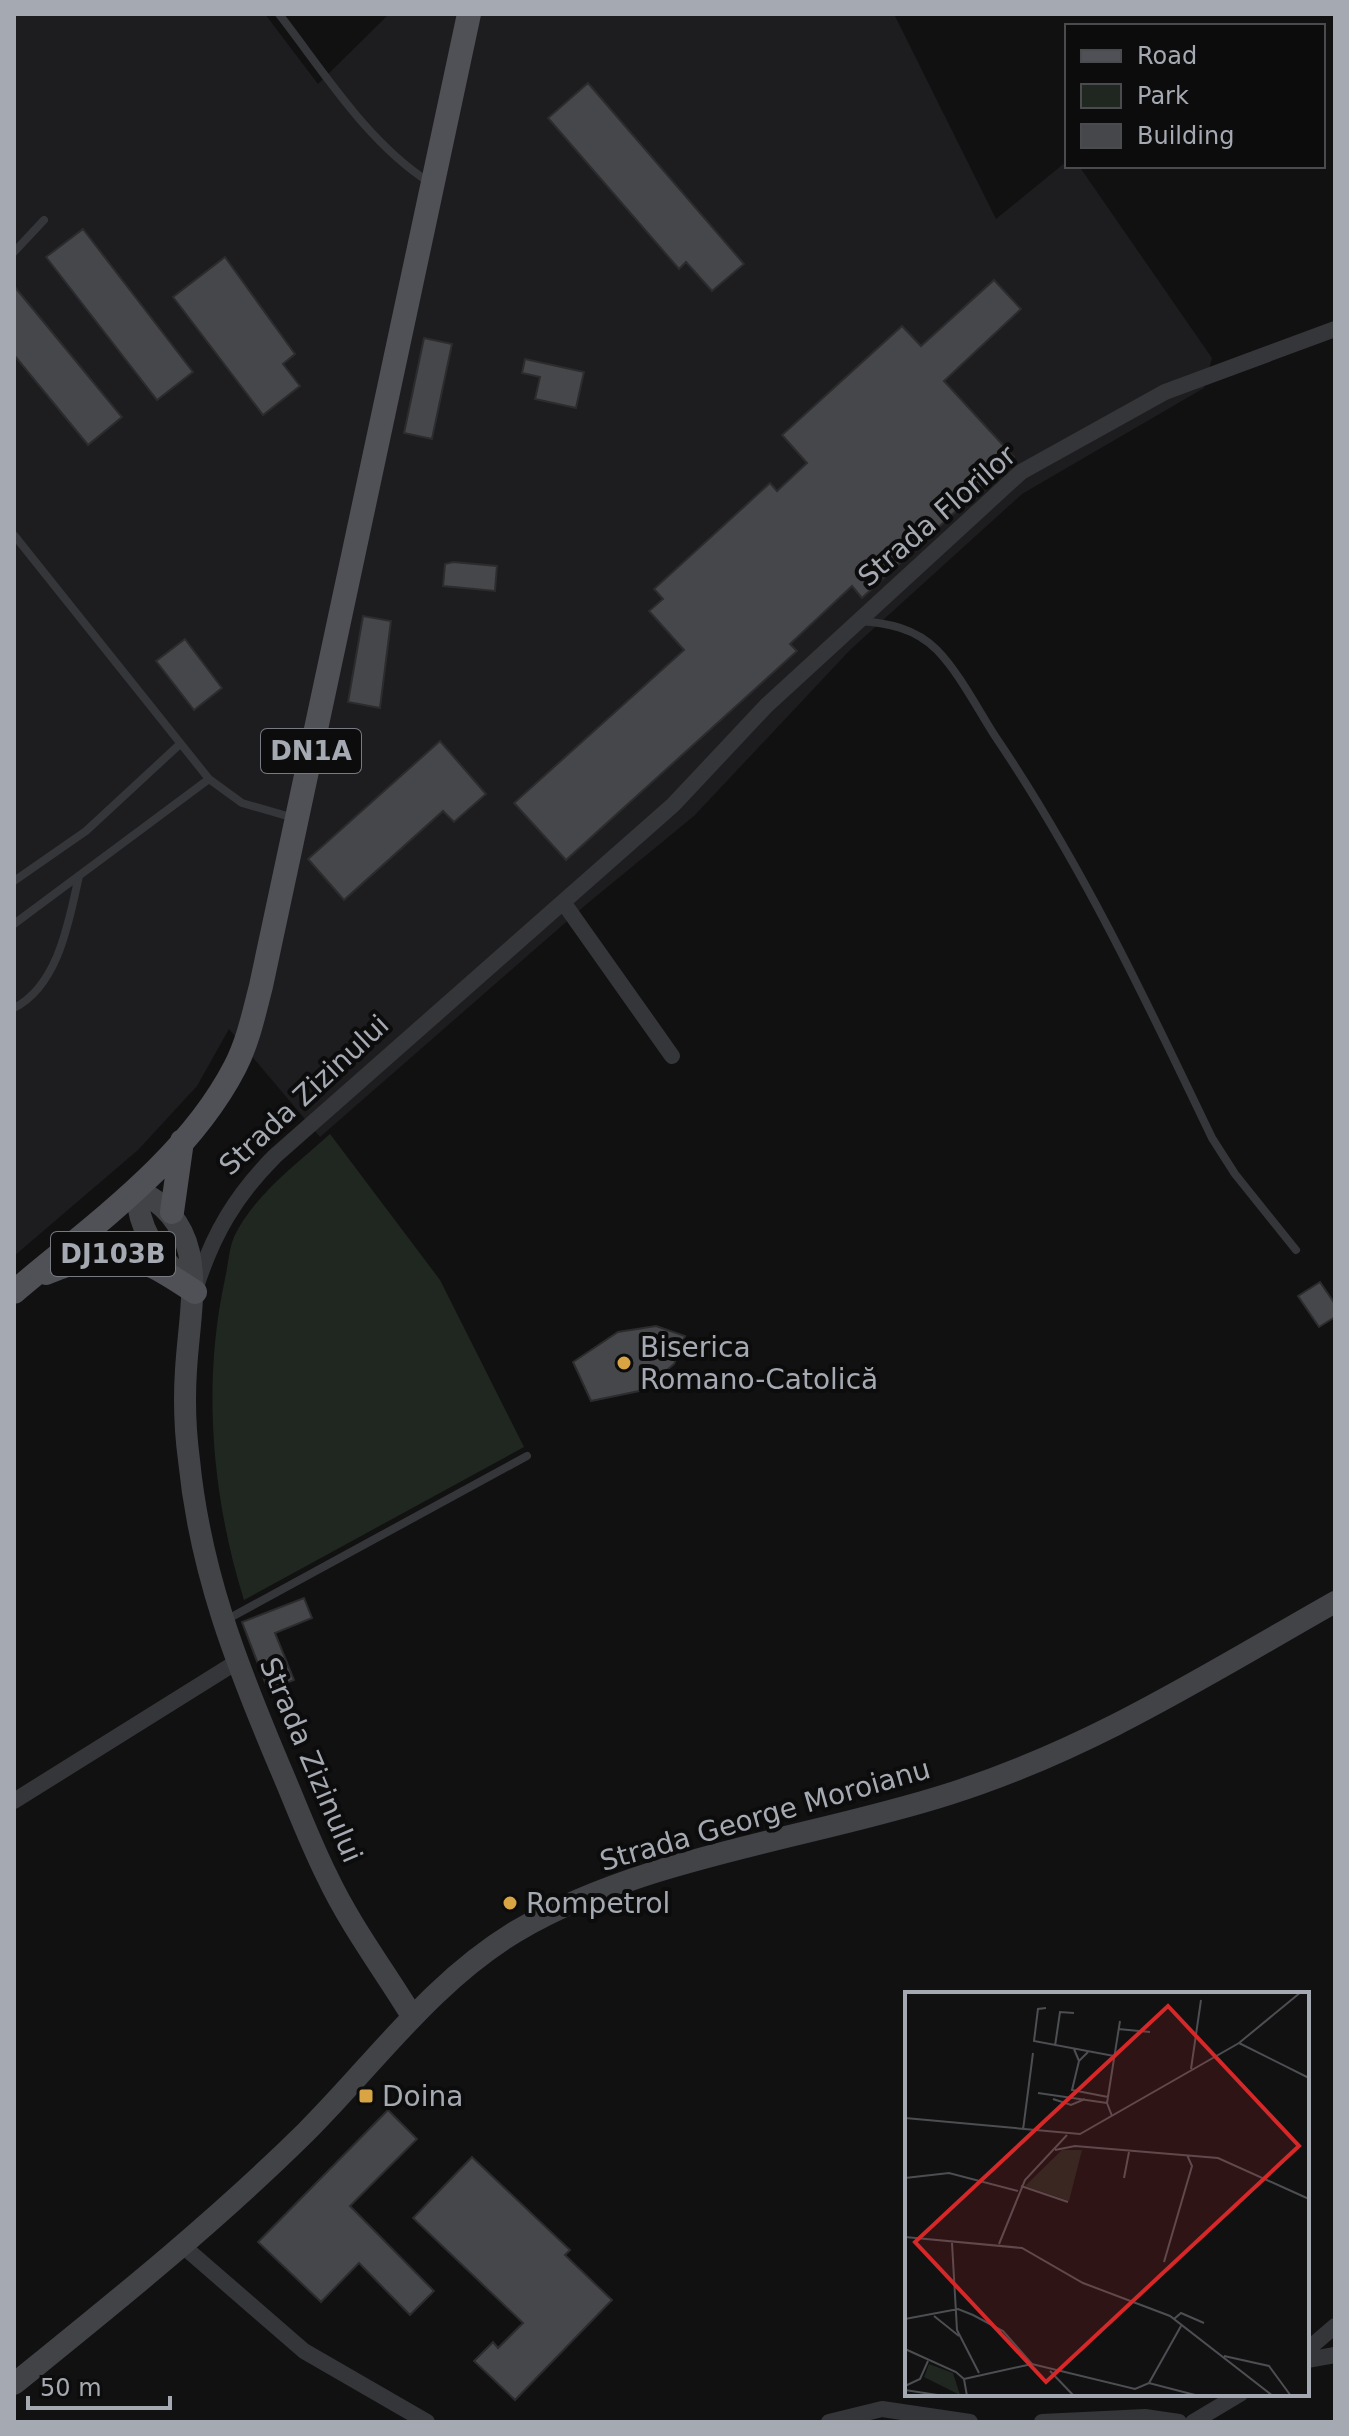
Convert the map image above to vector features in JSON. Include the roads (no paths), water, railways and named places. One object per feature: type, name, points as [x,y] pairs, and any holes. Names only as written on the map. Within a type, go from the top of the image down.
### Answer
[{"type":"main road","name":"DN1A","points":[[20,1287],[136,1189],[182,1141],[215,1101],[246,1042],[469,14]]},
{"type":"main road","name":"DJ103B","points":[[172,1212],[182,1141]]},
{"type":"main road","name":"DJ103B","points":[[136,1189],[160,1200],[172,1212],[182,1232],[195,1292],[149,1240],[138,1217],[136,1189]]},
{"type":"main road","name":"DJ103B","points":[[20,1287],[81,1258],[115,1253],[138,1258],[195,1292]]},
{"type":"main road","name":"Strada Zizinului","points":[[195,1292],[186,1369],[185,1426],[199,1534],[221,1623],[235,1663],[328,1878],[412,2016]]},
{"type":"main road","name":"Strada George Moroianu","points":[[14,2384],[183,2246],[306,2133],[412,2016],[463,1968],[544,1916],[646,1877],[745,1846],[945,1795],[1019,1771],[1142,1715],[1335,1602]]},
{"type":"street","name":"Strada Florilor","points":[[673,805],[733,739],[989,499],[1033,465],[1165,392],[1335,329]]},
{"type":"street","name":"Strada Zizinului","points":[[195,1292],[223,1219],[245,1185],[673,805]]},
{"type":"street","points":[[563,902],[672,1056]]},
{"type":"street","points":[[14,1801],[235,1663]]},
{"type":"street","points":[[183,2246],[304,2351],[427,2422]]},
{"type":"street","points":[[1309,2348],[1335,2326]]},
{"type":"street","points":[[1309,2360],[1335,2355]]},
{"type":"street","points":[[1193,2422],[1237,2396]]},
{"type":"street","points":[[829,2422],[882,2409],[970,2422]]},
{"type":"street","points":[[1042,2422],[1145,2417],[1179,2422]]},
{"type":"lane","points":[[279,14],[369,129],[402,164],[433,184]]},
{"type":"lane","points":[[14,252],[44,220]]},
{"type":"lane","points":[[14,535],[209,779],[242,803],[297,818]]},
{"type":"lane","points":[[858,621],[890,623],[919,636],[938,651],[1014,764],[1087,885],[1212,1138],[1235,1174],[1296,1250]]},
{"type":"lane","points":[[14,881],[86,831],[180,744]]},
{"type":"lane","points":[[14,924],[209,779]]},
{"type":"lane","points":[[14,1008],[45,978],[66,936],[79,876]]},
{"type":"lane","points":[[221,1623],[527,1456]]},
{"type":"place","name":"Biserica Romano-Catolică","points":[[624,1363]]},
{"type":"place","name":"Rompetrol","points":[[510,1903]]},
{"type":"place","name":"Doina","points":[[366,2096]]}]
